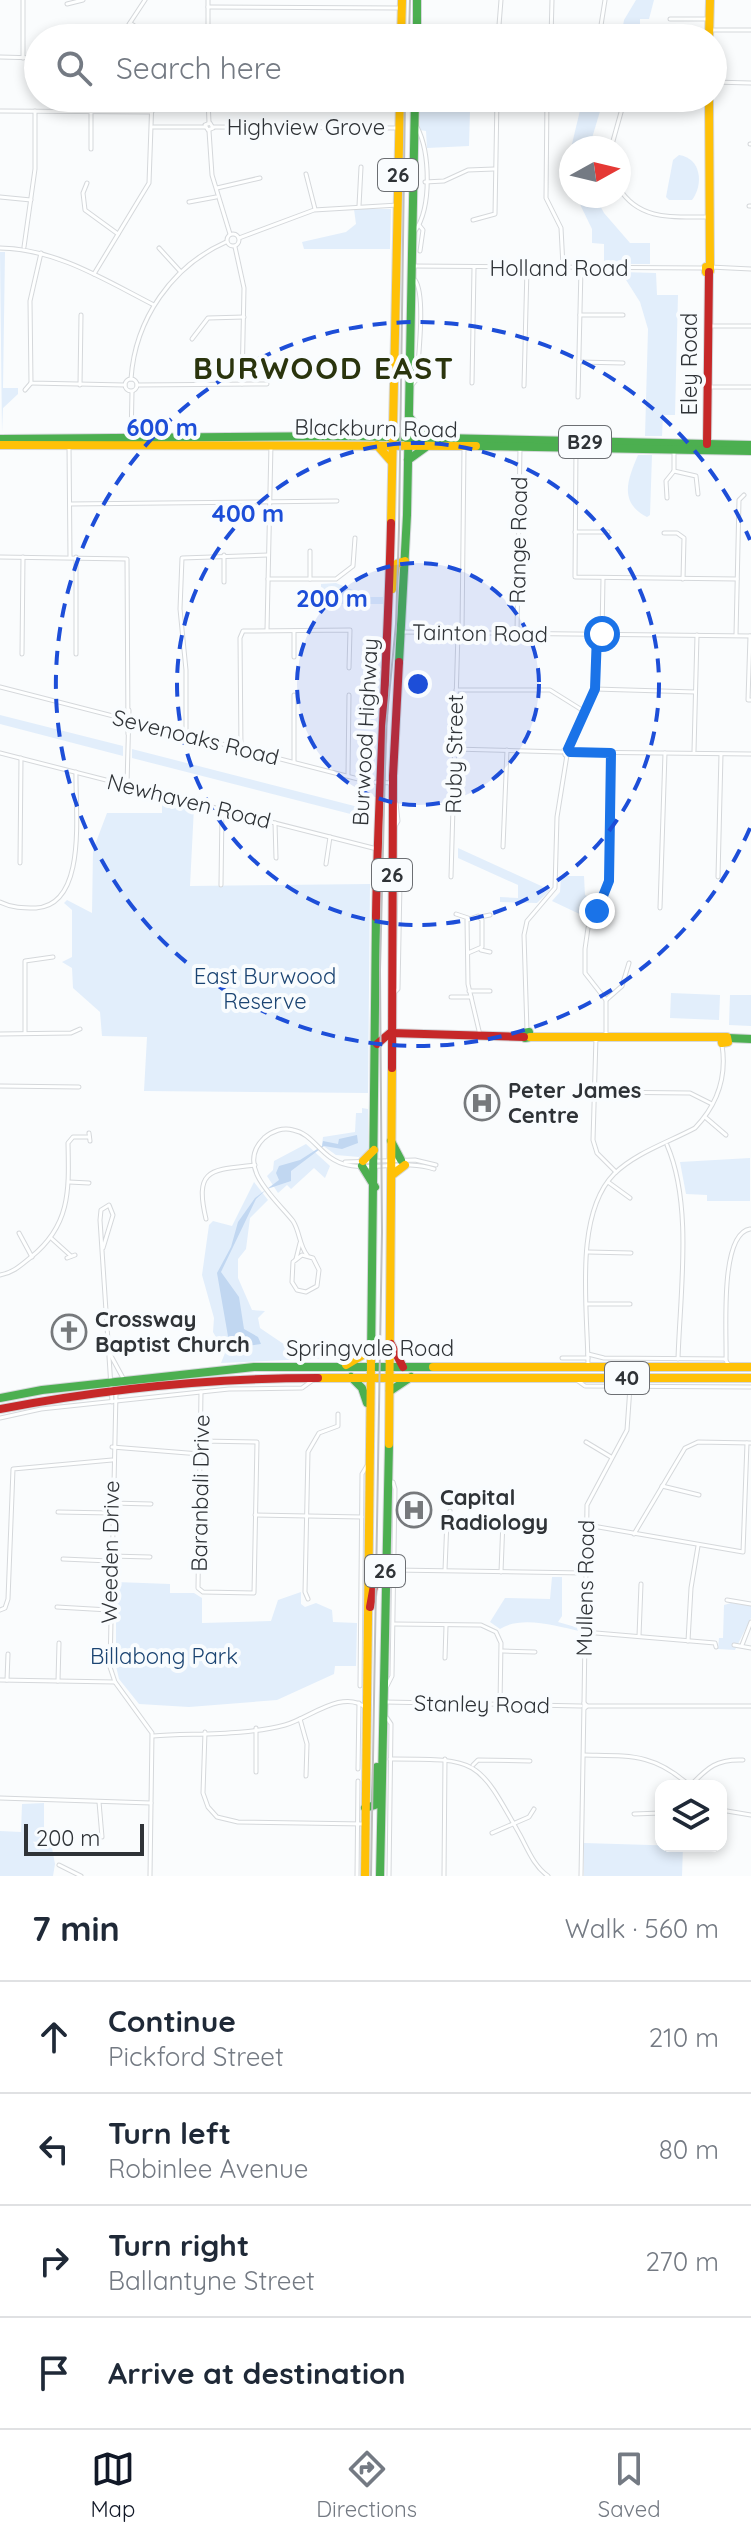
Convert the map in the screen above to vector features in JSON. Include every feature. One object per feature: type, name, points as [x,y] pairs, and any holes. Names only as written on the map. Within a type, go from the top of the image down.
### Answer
[{"type":"main road","points":[[417,0],[417,24]]},
{"type":"main road","points":[[709,24],[710,0]]},
{"type":"main road","points":[[401,24],[402,4]]},
{"type":"main road","name":"Burwood Highway","points":[[365,1876],[361,1824],[365,1808],[363,1706],[368,1673],[366,1517],[370,1463],[375,1189],[377,849],[389,595],[400,112]]},
{"type":"main road","name":"Burwood Highway","points":[[380,1876],[385,1577],[390,1482],[393,783],[410,418],[414,112]]},
{"type":"main road","name":"Eley Road","points":[[707,447],[709,112]]},
{"type":"main road","points":[[397,268],[412,273]]},
{"type":"main road","points":[[408,460],[425,443],[410,418]]},
{"type":"main road","points":[[391,437],[376,441],[391,461]]},
{"type":"main road","name":"Blackburn Road","points":[[0,442],[376,441],[391,437],[425,443],[707,447],[751,451]]},
{"type":"main road","name":"Blackburn Road","points":[[425,443],[464,448],[576,445],[674,450],[751,445]]},
{"type":"main road","points":[[389,595],[396,564],[405,561]]},
{"type":"main road","points":[[377,888],[382,878],[392,877]]},
{"type":"main road","points":[[374,1048],[381,1037],[408,1034],[750,1039]]},
{"type":"main road","points":[[390,1139],[403,1163],[391,1167]]},
{"type":"main road","points":[[375,1159],[362,1163],[375,1189]]},
{"type":"main road","points":[[391,1344],[403,1367]]},
{"type":"main road","points":[[344,1366],[371,1350]]},
{"type":"main road","name":"Springvale Road","points":[[0,1398],[124,1380],[258,1367],[590,1362],[751,1367]]},
{"type":"main road","points":[[258,1367],[266,1371],[268,1378]]},
{"type":"main road","points":[[351,1377],[363,1390],[369,1409]]},
{"type":"main road","points":[[390,1391],[411,1377]]},
{"type":"main road","name":"Springvale Road","points":[[0,1409],[113,1399],[268,1378],[751,1378]]},
{"type":"main road","points":[[369,1608],[374,1603],[375,1580],[385,1577]]},
{"type":"main road","points":[[365,1808],[375,1805],[377,1759],[382,1746]]},
{"type":"street","points":[[0,57],[23,58],[23,0]]},
{"type":"street","points":[[67,4],[83,0]]},
{"type":"street","points":[[130,23],[145,0]]},
{"type":"street","points":[[208,0],[208,24]]},
{"type":"street","points":[[499,24],[501,0]]},
{"type":"street","points":[[551,24],[552,0]]},
{"type":"street","points":[[601,24],[605,0]]},
{"type":"street","points":[[208,7],[402,4]]},
{"type":"street","points":[[670,19],[709,19]]},
{"type":"street","points":[[727,32],[751,30]]},
{"type":"street","points":[[727,82],[751,83]]},
{"type":"street","points":[[0,111],[24,111]]},
{"type":"street","points":[[23,248],[31,200],[35,112]]},
{"type":"street","points":[[91,149],[91,112],[152,112],[149,183],[94,274]]},
{"type":"street","points":[[31,383],[125,385],[131,379],[136,349],[154,305],[180,271],[226,242],[230,234],[215,189],[208,112]]},
{"type":"street","points":[[473,220],[495,214],[496,112]]},
{"type":"street","points":[[547,112],[546,198],[561,228],[563,268]]},
{"type":"street","points":[[614,136],[621,112]]},
{"type":"street","name":"Burwood Highway","points":[[413,234],[424,214],[425,182],[423,138],[414,120]]},
{"type":"street","name":"Highview Grove","points":[[152,127],[399,128]]},
{"type":"street","points":[[359,206],[361,167]]},
{"type":"street","points":[[425,182],[444,181],[468,170],[494,169]]},
{"type":"street","points":[[306,174],[316,210]]},
{"type":"street","points":[[215,189],[260,178]]},
{"type":"street","points":[[87,183],[83,193],[85,210],[118,234]]},
{"type":"street","points":[[0,197],[31,200]]},
{"type":"street","points":[[189,202],[217,197]]},
{"type":"street","points":[[631,203],[652,215],[708,217]]},
{"type":"street","points":[[230,234],[239,238],[316,210],[398,205]]},
{"type":"street","name":"Burwood Highway","points":[[419,225],[423,230],[420,251]]},
{"type":"street","points":[[239,238],[235,247],[243,275],[242,384]]},
{"type":"street","points":[[226,242],[235,247]]},
{"type":"street","points":[[0,248],[23,248],[41,253],[94,274],[154,305]]},
{"type":"street","points":[[159,248],[180,271]]},
{"type":"street","points":[[25,390],[31,383],[30,301],[41,253]]},
{"type":"street","name":"Holland Road","points":[[412,273],[427,267],[751,269]]},
{"type":"street","name":"Holland Road","points":[[412,273],[427,267]]},
{"type":"street","points":[[472,383],[474,268]]},
{"type":"street","points":[[524,386],[527,268]]},
{"type":"street","points":[[578,397],[581,268]]},
{"type":"street","points":[[80,385],[81,315]]},
{"type":"street","points":[[580,315],[623,315]]},
{"type":"street","points":[[192,339],[208,318],[244,317]]},
{"type":"street","points":[[707,326],[751,326]]},
{"type":"street","points":[[579,362],[623,363]]},
{"type":"street","points":[[131,379],[137,385],[267,384]]},
{"type":"street","points":[[125,385],[132,392]]},
{"type":"street","points":[[131,441],[132,392],[137,385]]},
{"type":"street","points":[[707,387],[751,387]]},
{"type":"street","points":[[267,630],[271,440]]},
{"type":"street","points":[[69,442],[70,557]]},
{"type":"street","points":[[576,445],[575,577],[737,579]]},
{"type":"street","name":"Ruby Street","points":[[451,877],[464,448]]},
{"type":"street","name":"Range Road","points":[[517,632],[520,448]]},
{"type":"street","points":[[667,498],[666,481],[674,471],[674,450]]},
{"type":"street","points":[[674,471],[696,476],[698,494]]},
{"type":"street","points":[[736,635],[739,500],[744,495]]},
{"type":"street","points":[[70,504],[337,501]]},
{"type":"street","points":[[575,532],[608,532]]},
{"type":"street","points":[[664,533],[677,533],[684,538],[683,579]]},
{"type":"street","points":[[268,579],[336,579],[353,566],[355,538]]},
{"type":"street","points":[[310,551],[310,579]]},
{"type":"street","points":[[186,734],[182,558],[188,555],[268,555]]},
{"type":"street","points":[[224,555],[224,582]]},
{"type":"street","points":[[0,557],[127,559],[127,785]]},
{"type":"street","points":[[22,654],[23,557]]},
{"type":"street","points":[[76,557],[76,654]]},
{"type":"street","points":[[527,1034],[524,935],[527,921],[555,888],[557,817],[567,752],[583,710],[595,689],[603,578]]},
{"type":"street","points":[[239,748],[241,633],[350,630],[349,668]]},
{"type":"street","points":[[294,631],[294,657]]},
{"type":"street","name":"Tainton Road","points":[[401,632],[750,636]]},
{"type":"street","points":[[694,753],[697,635]]},
{"type":"street","points":[[750,636],[751,700]]},
{"type":"street","name":"Sevenoaks Road","points":[[0,687],[348,776],[393,783]]},
{"type":"street","points":[[595,689],[695,692]]},
{"type":"street","points":[[456,690],[550,690],[583,710]]},
{"type":"street","points":[[294,695],[294,762]]},
{"type":"street","points":[[348,776],[349,695]]},
{"type":"street","points":[[454,749],[751,754]]},
{"type":"street","points":[[503,847],[507,750]]},
{"type":"street","name":"Newhaven Road","points":[[0,753],[377,849]]},
{"type":"street","points":[[606,1037],[606,1000],[585,973],[588,928],[609,881],[611,753]]},
{"type":"street","points":[[660,908],[665,753]]},
{"type":"street","points":[[718,877],[721,754]]},
{"type":"street","points":[[20,863],[21,758]]},
{"type":"street","points":[[0,902],[19,908],[45,907],[56,903],[70,885],[76,772]]},
{"type":"street","points":[[221,885],[222,810]]},
{"type":"street","points":[[275,823],[276,858]]},
{"type":"street","points":[[326,864],[330,837]]},
{"type":"street","points":[[603,898],[610,902]]},
{"type":"street","points":[[456,914],[468,918],[490,915]]},
{"type":"street","points":[[480,917],[481,950]]},
{"type":"street","points":[[468,918],[470,994],[480,1035]]},
{"type":"street","points":[[468,953],[481,950],[490,952]]},
{"type":"street","points":[[25,1033],[25,961],[53,957]]},
{"type":"street","points":[[606,1000],[622,986],[629,963]]},
{"type":"street","points":[[451,997],[490,991]]},
{"type":"street","points":[[0,1034],[71,1033],[80,1029]]},
{"type":"street","points":[[596,1037],[594,1146],[616,1172]]},
{"type":"street","points":[[604,1358],[590,1362],[587,1304],[590,1220],[616,1172],[695,1128],[705,1117],[722,1083],[725,1041]]},
{"type":"street","points":[[0,1086],[79,1087]]},
{"type":"street","points":[[594,1092],[690,1093],[713,1105]]},
{"type":"street","points":[[705,1117],[726,1135]]},
{"type":"street","points":[[300,1243],[292,1267],[294,1286],[301,1292],[311,1291],[318,1282],[319,1267],[300,1243],[294,1223],[260,1183],[255,1165],[258,1146],[274,1132],[295,1130],[332,1161],[362,1163],[375,1159],[391,1167],[403,1163],[435,1167]]},
{"type":"street","points":[[2,1274],[32,1257],[51,1238],[66,1211],[70,1139],[89,1137]]},
{"type":"street","points":[[667,1143],[676,1166],[681,1198],[678,1359]]},
{"type":"street","points":[[206,1219],[201,1194],[206,1177],[215,1170],[255,1165]]},
{"type":"street","points":[[69,1182],[89,1183]]},
{"type":"street","points":[[608,1182],[630,1198]]},
{"type":"street","points":[[109,1205],[113,1215],[103,1248],[101,1210],[109,1205]]},
{"type":"street","points":[[728,1364],[729,1257],[738,1235],[750,1229]]},
{"type":"street","points":[[19,1233],[32,1257]]},
{"type":"street","points":[[51,1238],[71,1256]]},
{"type":"street","name":"Weeden Drive","points":[[103,1248],[113,1399],[109,1610],[112,1676],[153,1736]]},
{"type":"street","points":[[588,1252],[631,1253]]},
{"type":"street","points":[[296,1259],[307,1255]]},
{"type":"street","points":[[587,1304],[630,1304]]},
{"type":"street","points":[[110,1354],[124,1380]]},
{"type":"street","name":"Springvale Road","points":[[562,1358],[590,1362],[604,1358],[678,1359],[728,1364]]},
{"type":"street","name":"Springvale Road","points":[[0,1418],[113,1399],[302,1388],[316,1377]]},
{"type":"street","name":"Springvale Road","points":[[574,1378],[585,1386],[751,1387]]},
{"type":"street","name":"Mullens Road","points":[[581,1876],[586,1525],[590,1495],[629,1424],[630,1387]]},
{"type":"street","name":"Baranbali Drive","points":[[201,1392],[198,1586],[203,1592],[254,1593],[255,1515]]},
{"type":"street","points":[[308,1599],[308,1449],[319,1433],[338,1426],[338,1414]]},
{"type":"street","points":[[201,1441],[257,1442],[255,1515],[366,1517]]},
{"type":"street","points":[[586,1442],[611,1457]]},
{"type":"street","points":[[634,1534],[691,1444],[749,1443],[743,1552]]},
{"type":"street","points":[[112,1447],[200,1454]]},
{"type":"street","points":[[0,1610],[8,1605],[13,1469],[112,1460]]},
{"type":"street","name":"Burwood Highway","points":[[384,1690],[392,1681],[394,1570],[390,1482]]},
{"type":"street","points":[[662,1486],[699,1495]]},
{"type":"street","points":[[111,1503],[151,1504]]},
{"type":"street","points":[[445,1571],[450,1511]]},
{"type":"street","points":[[58,1512],[111,1513]]},
{"type":"street","name":"Burwood Highway","points":[[360,1686],[366,1517]]},
{"type":"street","points":[[501,1573],[503,1520],[540,1519]]},
{"type":"street","points":[[586,1525],[743,1552],[748,1557]]},
{"type":"street","points":[[688,1641],[691,1588],[698,1546]]},
{"type":"street","points":[[63,1559],[150,1557]]},
{"type":"street","points":[[394,1570],[585,1573]]},
{"type":"street","points":[[639,1636],[641,1584]]},
{"type":"street","points":[[727,1600],[751,1604]]},
{"type":"street","points":[[57,1607],[109,1610]]},
{"type":"street","points":[[742,1645],[751,1622]]},
{"type":"street","points":[[393,1624],[491,1628],[499,1637],[501,1651],[500,1704]]},
{"type":"street","points":[[445,1658],[447,1625]]},
{"type":"street","points":[[584,1632],[715,1643],[716,1647]]},
{"type":"street","points":[[58,1681],[59,1643]]},
{"type":"street","points":[[734,1645],[751,1648]]},
{"type":"street","points":[[501,1651],[535,1652]]},
{"type":"street","points":[[7,1680],[8,1654]]},
{"type":"street","points":[[360,1661],[368,1673]]},
{"type":"street","points":[[101,1682],[112,1676]]},
{"type":"street","points":[[0,1680],[115,1682]]},
{"type":"street","name":"Stanley Road","points":[[383,1702],[751,1706]]},
{"type":"street","points":[[150,1876],[153,1736],[287,1725],[332,1704],[363,1706],[358,1769]]},
{"type":"street","name":"Burwood Highway","points":[[383,1717],[391,1724],[389,1876]]},
{"type":"street","points":[[300,1719],[307,1744],[306,1776]]},
{"type":"street","points":[[256,1728],[256,1772]]},
{"type":"street","points":[[205,1732],[203,1793],[208,1807],[217,1817],[238,1822],[361,1824],[358,1781]]},
{"type":"street","points":[[584,1755],[633,1756],[653,1760],[683,1780]]},
{"type":"street","points":[[390,1759],[445,1759],[473,1765],[489,1779],[534,1862],[548,1876]]},
{"type":"street","points":[[444,1876],[445,1759]]},
{"type":"street","points":[[697,1780],[721,1759],[743,1760]]},
{"type":"street","points":[[473,1765],[478,1760],[530,1761]]},
{"type":"street","points":[[0,1798],[151,1803]]},
{"type":"street","points":[[99,1802],[102,1837]]},
{"type":"street","points":[[492,1833],[529,1817],[534,1809]]},
{"type":"street","points":[[727,1811],[751,1815]]},
{"type":"street","points":[[634,1814],[655,1813]]},
{"type":"street","name":"Burwood Highway","points":[[357,1876],[361,1824]]},
{"type":"street","points":[[59,1865],[81,1876]]},
{"type":"green space","points":[[636,0],[654,0],[649,19],[640,19],[640,24],[623,24]]},
{"type":"green space","points":[[420,112],[470,112],[469,146],[427,148],[426,131],[420,130]]},
{"type":"green space","points":[[580,112],[600,112],[593,136],[574,136]]},
{"type":"green space","points":[[679,155],[696,166],[699,180],[692,200],[669,200],[666,197],[673,160]]},
{"type":"green space","points":[[582,208],[601,208],[630,243],[650,243],[650,264],[604,264],[604,244],[592,243],[592,229]]},
{"type":"green space","points":[[354,209],[391,209],[390,249],[304,249],[302,242],[346,232],[356,224]]},
{"type":"green space","points":[[0,252],[5,252],[3,388],[18,388],[18,394],[3,408],[2,433]]},
{"type":"green space","points":[[621,272],[656,273],[657,295],[678,295],[675,415],[663,415],[662,436],[645,436],[648,329],[640,302]]},
{"type":"green space","points":[[638,455],[652,455],[650,515],[647,517],[638,511],[629,497],[629,481]]},
{"type":"green space","points":[[336,583],[370,597],[383,597],[383,604],[321,604],[321,584]]},
{"type":"green space","points":[[0,715],[123,746],[123,756],[0,724]]},
{"type":"green space","points":[[132,749],[370,810],[370,819],[132,758]]},
{"type":"green space","name":"East Burwood Reserve","points":[[162,800],[194,807],[190,886],[370,884],[368,1093],[144,1091],[147,1037],[102,1036],[100,1012],[73,988],[72,968],[62,962],[72,957],[72,910],[64,903],[67,900],[92,913],[93,850],[107,813],[162,813]]},
{"type":"green space","points":[[458,848],[550,890],[537,903],[500,902],[500,897],[518,898],[518,885],[458,858]]},
{"type":"green space","points":[[561,876],[584,876],[585,895],[598,901],[588,918],[552,901],[560,892]]},
{"type":"green space","points":[[671,993],[720,995],[719,1020],[670,1018]]},
{"type":"green space","points":[[730,995],[751,995],[751,1026],[729,1025]]},
{"type":"green space","points":[[362,1108],[368,1109],[368,1151],[359,1157],[336,1155],[322,1145],[323,1137],[355,1132],[356,1113],[362,1113]]},
{"type":"green space","points":[[306,1144],[330,1166],[325,1178],[314,1168],[291,1189],[287,1185],[278,1193],[267,1176],[273,1170],[274,1161]]},
{"type":"green space","points":[[750,1158],[750,1201],[707,1201],[707,1195],[686,1194],[680,1162]]},
{"type":"green space","points":[[254,1182],[268,1200],[250,1218],[246,1249],[238,1259],[238,1278],[252,1310],[265,1311],[258,1318],[260,1328],[288,1347],[339,1350],[349,1341],[362,1347],[363,1352],[355,1357],[221,1363],[225,1353],[213,1332],[214,1318],[202,1275],[209,1225],[213,1221],[232,1226]]},
{"type":"green space","points":[[552,1577],[562,1577],[562,1616],[558,1622],[579,1628],[579,1631],[528,1622],[500,1629],[490,1622],[505,1598],[550,1599]]},
{"type":"green space","name":"Billabong Park","points":[[116,1582],[170,1584],[170,1593],[194,1593],[202,1598],[202,1623],[271,1621],[278,1600],[301,1592],[301,1604],[305,1607],[316,1603],[332,1610],[333,1622],[357,1623],[356,1666],[335,1666],[334,1674],[277,1700],[189,1707],[139,1704],[119,1679],[116,1666]]},
{"type":"green space","points":[[724,1605],[751,1606],[751,1618],[735,1650],[718,1649],[719,1638],[723,1638]]},
{"type":"green space","points":[[44,1803],[44,1832],[49,1832],[55,1864],[53,1876],[0,1876],[0,1831],[21,1832],[22,1804]]},
{"type":"green space","points":[[584,1843],[655,1845],[655,1852],[683,1852],[682,1876],[584,1876]]},
{"type":"water","points":[[357,1135],[358,1143],[342,1149],[324,1146],[291,1171],[291,1181],[267,1189],[279,1180],[276,1173],[279,1166],[300,1160],[322,1146],[323,1141],[338,1144],[339,1139]]},
{"type":"water","points":[[267,1189],[256,1199],[221,1272],[239,1297],[244,1329],[258,1337],[261,1344],[240,1347],[229,1342],[217,1273],[231,1247],[238,1222],[255,1198]]},
{"type":"tram line","points":[[409,24],[410,0]]},
{"type":"tram line","points":[[371,1876],[382,1232],[380,970],[386,726],[396,624],[399,528],[405,112]]},
{"type":"traffic: fast","points":[[417,0],[417,24]]},
{"type":"traffic: fast","points":[[399,662],[407,515],[415,112]]},
{"type":"traffic: fast","points":[[410,418],[425,438]]},
{"type":"traffic: fast","points":[[0,439],[348,436],[751,445]]},
{"type":"traffic: fast","points":[[476,446],[751,451]]},
{"type":"traffic: fast","points":[[408,460],[426,447]]},
{"type":"traffic: fast","points":[[371,1360],[376,917]]},
{"type":"traffic: fast","points":[[529,1032],[530,1037],[525,1038],[524,1033],[529,1032]]},
{"type":"traffic: fast","points":[[728,1038],[751,1039]]},
{"type":"traffic: fast","points":[[391,1141],[401,1160]]},
{"type":"traffic: fast","points":[[362,1166],[375,1187]]},
{"type":"traffic: fast","points":[[0,1398],[42,1390],[254,1367],[433,1367]]},
{"type":"traffic: fast","points":[[351,1377],[362,1388],[367,1403]]},
{"type":"traffic: fast","points":[[390,1391],[411,1377]]},
{"type":"traffic: fast","points":[[380,1876],[389,1444]]},
{"type":"traffic: fast","points":[[365,1808],[375,1805],[377,1767]]},
{"type":"traffic: slow","points":[[401,24],[402,0]]},
{"type":"traffic: slow","points":[[709,24],[710,0]]},
{"type":"traffic: slow","points":[[391,523],[400,112]]},
{"type":"traffic: slow","points":[[709,112],[710,267]]},
{"type":"traffic: slow","points":[[706,267],[710,267],[710,271],[706,272],[706,267]]},
{"type":"traffic: slow","points":[[0,445],[476,446]]},
{"type":"traffic: slow","points":[[377,445],[391,461]]},
{"type":"traffic: slow","points":[[392,589],[396,564],[405,561]]},
{"type":"traffic: slow","points":[[530,1037],[721,1037]]},
{"type":"traffic: slow","points":[[721,1037],[727,1037],[728,1042],[722,1043],[721,1037]]},
{"type":"traffic: slow","points":[[389,1444],[392,1068]]},
{"type":"traffic: slow","points":[[363,1161],[374,1150]]},
{"type":"traffic: slow","points":[[392,1175],[405,1165]]},
{"type":"traffic: slow","points":[[346,1365],[371,1350]]},
{"type":"traffic: slow","points":[[365,1876],[371,1360]]},
{"type":"traffic: slow","points":[[433,1367],[751,1367]]},
{"type":"traffic: slow","points":[[318,1378],[751,1378]]},
{"type":"traffic: jam","points":[[707,444],[709,272]]},
{"type":"traffic: jam","points":[[376,917],[391,523]]},
{"type":"traffic: jam","points":[[392,1068],[393,776],[399,662]]},
{"type":"traffic: jam","points":[[377,1044],[390,1033],[524,1037]]},
{"type":"traffic: jam","points":[[391,1344],[403,1367]]},
{"type":"traffic: jam","points":[[0,1409],[159,1386],[318,1378]]},
{"type":"traffic: jam","points":[[370,1607],[375,1580],[385,1577]]},
{"type":"place","name":"Peter James Centre","points":[[482,1103]]},
{"type":"place","name":"Crossway Baptist Church","points":[[69,1332]]},
{"type":"place","name":"Capital Radiology","points":[[414,1510]]},
{"type":"district","name":"BURWOOD EAST","points":[[324,369]]},
{"type":"route","points":[[597,911],[609,881],[611,753],[570,752],[568,749],[595,689],[597,634],[602,634]]}]
